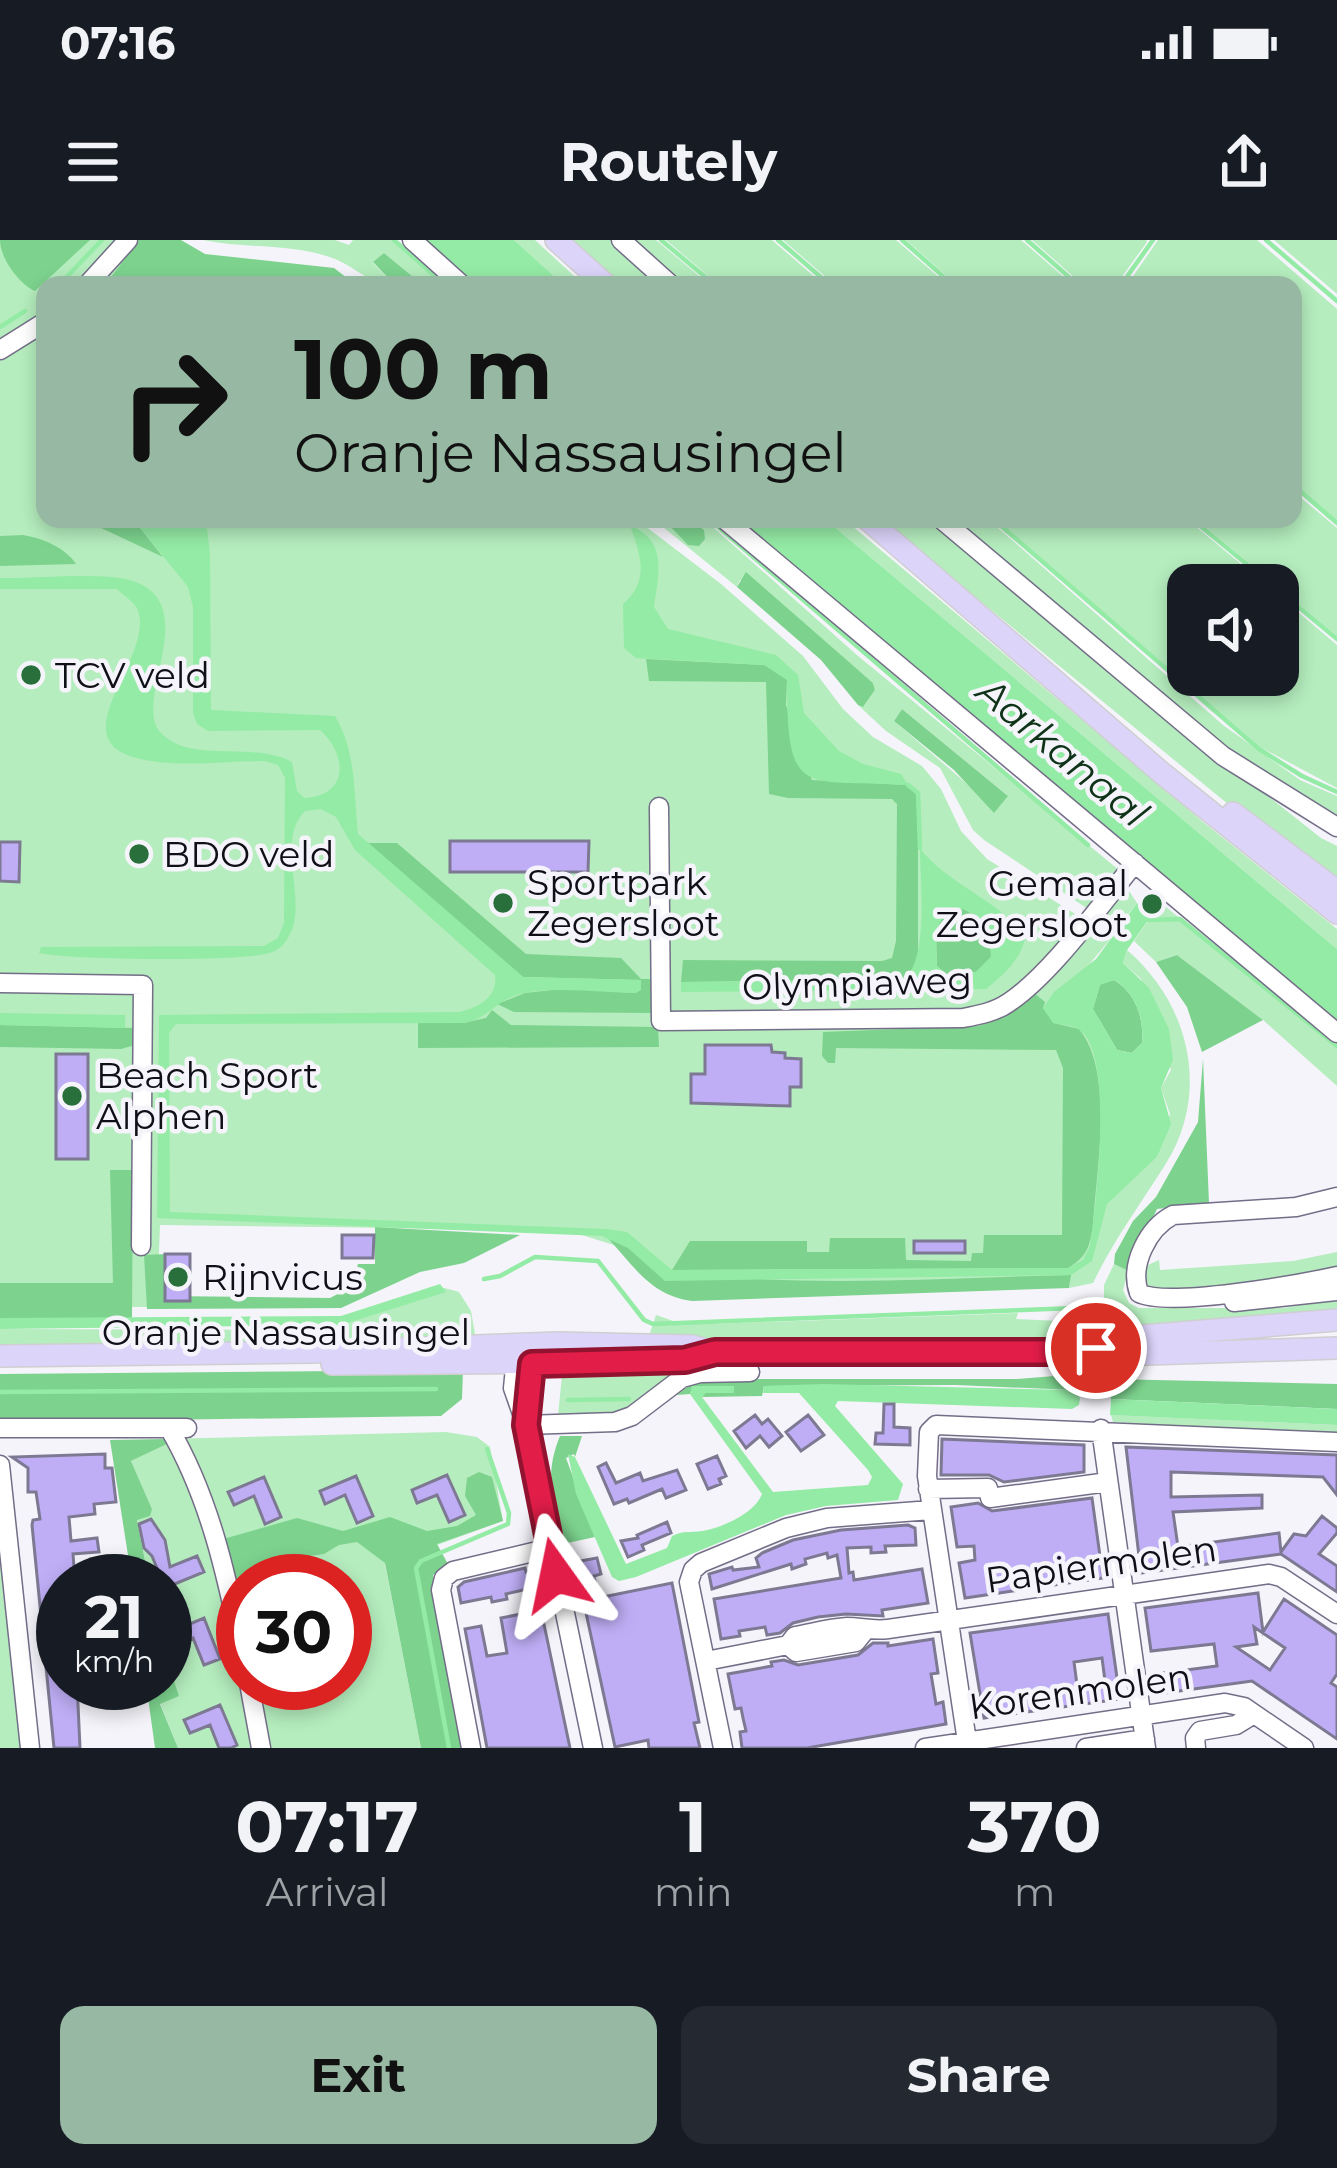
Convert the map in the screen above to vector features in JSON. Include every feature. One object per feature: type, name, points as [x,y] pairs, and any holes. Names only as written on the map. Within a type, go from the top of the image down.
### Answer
[{"type":"main road","points":[[556,240],[596,276]]},
{"type":"main road","points":[[879,528],[1162,774],[1337,913]]},
{"type":"main road","points":[[1078,698],[1337,891]]},
{"type":"main road","name":"Oranje Nassausingel","points":[[1104,1347],[1337,1320]]},
{"type":"main road","name":"Oranje Nassausingel","points":[[0,1361],[521,1357],[692,1346],[715,1352],[1337,1348]]},
{"type":"street","points":[[96,276],[128,240]]},
{"type":"street","points":[[412,240],[452,276]]},
{"type":"street","points":[[621,240],[661,276]]},
{"type":"street","points":[[0,350],[36,328]]},
{"type":"street","points":[[734,528],[1337,1033]]},
{"type":"street","points":[[952,528],[1223,756],[1337,827]]},
{"type":"street","name":"Olympiaweg","points":[[659,807],[661,1021],[963,1018],[989,1012],[1009,1003],[1038,976],[1135,863]]},
{"type":"street","points":[[0,983],[143,986],[141,1246]]},
{"type":"street","points":[[1337,1197],[1296,1207],[1174,1215],[1161,1222],[1141,1255],[1135,1281],[1145,1297],[1262,1302],[1337,1291]]},
{"type":"street","points":[[1181,1297],[1337,1276]]},
{"type":"street","points":[[521,1357],[513,1388],[526,1425],[592,1748]]},
{"type":"street","points":[[526,1425],[615,1422],[632,1416],[682,1378],[750,1372]]},
{"type":"street","points":[[967,1745],[928,1489],[929,1432],[936,1425],[1337,1442]]},
{"type":"street","points":[[0,1428],[178,1428],[180,1448],[222,1554]]},
{"type":"street","points":[[1100,1429],[1145,1743]]},
{"type":"street","points":[[0,1465],[30,1748]]},
{"type":"street","points":[[928,1489],[988,1488],[990,1498],[1108,1482]]},
{"type":"street","points":[[723,1748],[689,1582],[693,1570],[786,1528],[827,1518],[932,1510]]},
{"type":"street","points":[[471,1748],[441,1590],[444,1578],[453,1570],[550,1548]]},
{"type":"street","name":"Papiermolen","points":[[706,1660],[777,1647],[795,1636],[853,1627],[864,1632],[888,1629],[1275,1574],[1337,1614]]},
{"type":"street","name":"Korenmolen","points":[[925,1748],[1225,1703],[1244,1707],[1304,1748]]},
{"type":"street","points":[[254,1710],[261,1748]]},
{"type":"street","points":[[1196,1748],[1200,1731],[1235,1725],[1254,1714]]},
{"type":"street","name":"Korenmolen","points":[[1086,1748],[1145,1743]]},
{"type":"shaded area","name":"Sportpark Zegersloot","points":[[0,240],[178,240],[150,276],[36,276],[36,528],[648,528],[803,656],[843,709],[873,737],[922,766],[941,789],[961,831],[987,859],[1112,937],[1087,967],[1106,1054],[1117,1193],[1157,1157],[1170,1114],[1161,1088],[1171,1070],[1141,979],[1123,963],[1127,950],[1166,996],[1187,1051],[1190,1080],[1179,1137],[1093,1283],[1069,1288],[1070,1280],[678,1287],[620,1247],[566,1230],[160,1225],[157,1307],[0,1307]]},
{"type":"shaded area","points":[[0,240],[90,240],[51,276],[36,276],[35,291],[23,283],[3,255]]},
{"type":"shaded area","points":[[139,240],[181,240],[205,254],[334,268],[344,276],[112,276]]},
{"type":"shaded area","points":[[203,240],[335,240],[349,245],[353,240],[392,240],[432,276],[412,276],[384,253],[373,263],[386,276],[366,276],[319,254]]},
{"type":"shaded area","points":[[514,240],[535,240],[574,276],[554,276]]},
{"type":"shaded area","points":[[563,240],[613,240],[653,276],[604,276]]},
{"type":"shaded area","points":[[632,240],[656,240],[699,276],[672,276]]},
{"type":"shaded area","points":[[666,240],[772,240],[814,276],[708,276]]},
{"type":"shaded area","points":[[783,240],[896,240],[938,276],[825,276]]},
{"type":"shaded area","points":[[906,240],[1021,240],[1063,276],[947,276]]},
{"type":"shaded area","points":[[1032,240],[1147,242],[1122,276],[1073,276]]},
{"type":"shaded area","points":[[1158,240],[1257,240],[1299,276],[1133,276]]},
{"type":"shaded area","points":[[1274,240],[1337,240],[1337,294]]},
{"type":"shaded area","points":[[384,253],[412,276],[386,276],[373,262]]},
{"type":"shaded area","points":[[1302,279],[1337,309],[1337,521],[1302,491]]},
{"type":"shaded area","points":[[1302,499],[1337,528],[1337,636],[1299,604],[1299,564],[1250,564],[1207,528],[1302,528]]},
{"type":"shaded area","points":[[101,528],[140,528],[163,557]]},
{"type":"shaded area","points":[[664,528],[672,528],[688,544],[701,528],[714,528],[858,656],[1119,870],[1088,909],[973,830],[940,768],[858,705],[864,706],[875,690],[873,683],[786,609],[740,580],[737,587]],"holes":[[[902,709],[1007,797],[973,789],[894,721]]]},
{"type":"shaded area","points":[[672,528],[704,530],[705,539],[699,546],[688,545]]},
{"type":"shaded area","points":[[836,528],[855,528],[1337,929],[1337,949]]},
{"type":"shaded area","points":[[891,528],[938,528],[1053,626],[1337,846],[1337,881],[1256,827]]},
{"type":"shaded area","points":[[956,528],[998,528],[1167,676],[1167,696],[1190,696],[1300,780],[1337,796],[1337,816],[1292,797],[1232,756]]},
{"type":"shaded area","points":[[1005,528],[1198,528],[1241,564],[1167,564],[1167,667]]},
{"type":"shaded area","points":[[23,535],[53,545],[76,564],[0,566],[0,536]]},
{"type":"shaded area","points":[[746,572],[873,683],[875,690],[863,707],[821,660],[737,587]]},
{"type":"shaded area","points":[[1299,613],[1337,645],[1337,788],[1260,747],[1201,696],[1299,696]]},
{"type":"shaded area","points":[[646,659],[765,665],[787,679],[786,705],[812,780],[908,785],[918,793],[918,952],[914,970],[905,979],[681,982],[683,960],[892,958],[897,804],[892,799],[769,794],[766,682],[649,681]]},
{"type":"shaded area","points":[[902,709],[1008,796],[994,813],[954,770],[894,721]]},
{"type":"shaded area","points":[[368,843],[397,843],[526,954],[621,958],[641,979],[651,979],[651,1013],[514,1012],[497,1004],[525,993],[641,980],[523,977]]},
{"type":"shaded area","points":[[1125,885],[1137,903],[1115,931],[1100,920]]},
{"type":"shaded area","points":[[1161,903],[1337,1046],[1337,1086],[1263,1020],[1177,955],[1156,962],[1134,941]]},
{"type":"shaded area","points":[[963,909],[985,928],[991,957],[976,972],[946,974],[937,966],[940,921]]},
{"type":"shaded area","points":[[1177,955],[1263,1020],[1202,1052],[1187,1007],[1156,962]]},
{"type":"shaded area","points":[[1114,980],[1133,999],[1142,1024],[1142,1043],[1132,1053],[1117,1050],[1093,1009],[1100,984]]},
{"type":"shaded area","points":[[1033,992],[1045,1002],[1043,1008],[1054,1023],[1079,1029],[1097,1071],[1101,1123],[1093,1225],[1080,1260],[1068,1268],[672,1270],[690,1241],[807,1241],[807,1252],[829,1252],[830,1238],[905,1238],[906,1260],[971,1261],[972,1253],[983,1253],[984,1235],[1062,1235],[1063,1068],[1056,1050],[836,1048],[835,1063],[822,1056],[823,1032],[978,1026],[1000,1019]]},
{"type":"shaded area","points":[[492,1010],[511,1025],[658,1027],[659,1047],[418,1048],[418,1021],[463,1023],[486,1018]]},
{"type":"shaded area","points":[[0,1025],[135,1028],[135,1045],[121,1049],[0,1047]]},
{"type":"shaded area","points":[[1203,1059],[1209,1203],[1157,1209],[1128,1271],[1114,1264],[1115,1254],[1133,1221],[1156,1197],[1198,1122]]},
{"type":"shaded area","points":[[110,1170],[133,1170],[132,1318],[0,1318],[0,1283],[113,1283]]},
{"type":"shaded area","points":[[375,1227],[520,1235],[464,1263],[420,1272],[341,1308],[147,1309],[144,1255],[167,1254],[166,1296],[330,1298],[351,1287],[358,1264],[375,1264]]},
{"type":"shaded area","points":[[608,1238],[655,1268],[711,1276],[866,1281],[1071,1275],[1069,1288],[692,1301],[655,1287]]},
{"type":"shaded area","points":[[1337,1252],[1337,1269],[1243,1287],[1172,1290],[1149,1287],[1143,1278],[1148,1265],[1159,1260],[1160,1270],[1293,1261]]},
{"type":"shaded area","points":[[1114,1264],[1128,1271],[1123,1290],[1129,1303],[1139,1308],[1283,1308],[1337,1299],[1337,1313],[1104,1333],[1104,1285]]},
{"type":"shaded area","points":[[437,1286],[459,1292],[471,1311],[477,1346],[0,1350],[0,1329],[316,1330]]},
{"type":"shaded area","points":[[1018,1313],[1016,1319],[1082,1322],[1083,1339],[838,1346],[648,1339],[656,1315],[679,1323],[710,1324]]},
{"type":"shaded area","points":[[563,1366],[685,1367],[635,1413],[558,1415]]},
{"type":"shaded area","points":[[463,1370],[462,1399],[441,1416],[17,1422],[0,1418],[0,1374]]},
{"type":"shaded area","points":[[1092,1373],[1093,1396],[1073,1390],[956,1385],[764,1386],[762,1396],[702,1397],[734,1393],[734,1387],[693,1386],[690,1394],[677,1395],[692,1383],[728,1379],[1017,1379]]},
{"type":"shaded area","points":[[1109,1379],[1337,1384],[1337,1409],[1111,1399]]},
{"type":"shaded area","points":[[1111,1415],[1337,1425],[1337,1435],[1113,1422]]},
{"type":"shaded area","points":[[446,1432],[477,1437],[490,1447],[503,1521],[385,1564],[421,1748],[178,1748],[163,1710],[192,1710],[192,1554],[144,1554],[137,1519],[152,1509],[131,1461],[167,1444],[165,1439]]},
{"type":"shaded area","points":[[560,1436],[582,1436],[575,1457],[566,1458],[595,1537],[563,1544],[551,1477]]},
{"type":"shaded area","points":[[165,1439],[167,1444],[131,1461],[152,1509],[150,1516],[137,1520],[144,1554],[128,1554],[110,1440]]},
{"type":"shaded area","points":[[479,1472],[492,1477],[503,1521],[437,1544],[448,1564],[433,1575],[465,1748],[421,1748],[385,1563],[357,1542],[324,1554],[227,1554],[223,1539],[297,1518],[343,1531],[390,1517],[427,1531],[457,1526],[476,1515],[465,1496],[467,1478]]},
{"type":"shaded area","points":[[0,1525],[24,1748],[0,1748]]},
{"type":"shaded area","points":[[150,1710],[162,1710],[178,1748],[155,1748]]},
{"type":"water","points":[[425,240],[514,240],[554,276],[465,276]]},
{"type":"water","points":[[140,528],[207,528],[211,710],[335,716],[350,758],[358,834],[523,977],[641,980],[641,990],[524,993],[463,1023],[176,1024],[169,1033],[170,1212],[606,1229],[627,1232],[672,1270],[1068,1268],[1083,1260],[1090,1246],[1100,1100],[1091,1046],[1081,1031],[1053,1023],[1043,1008],[1054,992],[1096,959],[1137,903],[1152,915],[1123,963],[1149,988],[1169,1029],[1173,1060],[1161,1088],[1171,1124],[1157,1157],[1107,1204],[1092,1261],[1071,1275],[665,1281],[628,1248],[602,1236],[157,1218],[159,1015],[460,1012],[486,1000],[495,983],[495,975],[355,850],[336,817],[321,809],[305,811],[296,824],[292,839],[294,922],[275,951],[192,959],[39,953],[41,947],[264,946],[278,938],[284,923],[285,778],[278,765],[265,761],[165,763],[133,757],[113,746],[106,731],[108,712],[135,647],[140,626],[137,608],[117,589],[0,589],[0,578],[116,578],[151,591],[163,608],[165,629],[154,699],[154,718],[161,733],[189,748],[259,753],[292,762],[297,791],[304,798],[329,790],[336,782],[339,762],[320,730],[208,731],[197,724],[193,713],[193,607],[188,587]],"holes":[[[1114,980],[1133,999],[1142,1024],[1142,1043],[1132,1053],[1117,1050],[1093,1009],[1100,985]]]},
{"type":"water","points":[[631,528],[642,532],[656,550],[654,607],[668,629],[776,655],[798,675],[804,713],[839,751],[863,764],[901,774],[908,785],[823,781],[808,775],[797,764],[791,746],[787,680],[764,665],[636,658],[624,648],[623,604],[640,577]]},
{"type":"water","name":"Aarkanaal","points":[[749,528],[836,528],[1337,949],[1337,1020],[1009,751]]},
{"type":"water","points":[[920,848],[945,873],[1005,915],[1025,938],[1015,960],[986,989],[681,992],[681,982],[905,979],[913,968],[920,936]],"holes":[[[963,909],[985,928],[991,957],[976,972],[946,974],[937,966],[940,921]]]},
{"type":"water","points":[[0,1013],[125,1015],[125,1028],[0,1025]]},
{"type":"water","points":[[440,1284],[446,1292],[341,1325],[0,1329],[0,1318],[341,1316]]},
{"type":"water","points":[[692,1386],[734,1386],[734,1393],[702,1397],[773,1492],[868,1485],[872,1477],[868,1470],[799,1393],[763,1393],[764,1386],[1073,1390],[1080,1398],[1072,1409],[838,1401],[835,1406],[903,1484],[898,1500],[826,1506],[786,1515],[636,1577],[619,1581],[612,1577],[576,1494],[568,1454],[575,1457],[626,1564],[667,1548],[676,1534],[710,1529],[737,1518],[762,1494],[690,1394]]},
{"type":"water","points":[[1111,1399],[1337,1409],[1337,1425],[1110,1415]]},
{"type":"building","points":[[450,841],[589,841],[588,872],[450,872]]},
{"type":"building","points":[[0,842],[20,842],[19,882],[0,881]]},
{"type":"building","points":[[705,1045],[771,1045],[772,1052],[801,1059],[801,1087],[790,1087],[790,1106],[691,1103],[691,1074],[705,1074]]},
{"type":"building","name":"Beach Sport Alphen","points":[[56,1054],[88,1054],[88,1159],[56,1159]]},
{"type":"building","points":[[342,1235],[374,1235],[373,1258],[342,1258]]},
{"type":"building","points":[[914,1241],[965,1241],[965,1253],[914,1253]]},
{"type":"building","name":"Rijnvicus","points":[[165,1254],[190,1254],[190,1301],[165,1301]]},
{"type":"building","points":[[884,1404],[894,1404],[894,1427],[910,1428],[910,1445],[875,1444],[876,1433],[883,1433]]},
{"type":"building","points":[[755,1415],[762,1424],[768,1419],[782,1436],[769,1447],[760,1436],[746,1448],[734,1431]]},
{"type":"building","points":[[808,1415],[824,1435],[801,1451],[786,1432]]},
{"type":"building","points":[[942,1439],[1084,1445],[1084,1472],[1004,1482],[989,1475],[941,1475]]},
{"type":"building","points":[[1126,1447],[1337,1455],[1337,1495],[1323,1477],[1171,1472],[1171,1497],[1262,1495],[1262,1508],[1173,1512],[1178,1547],[1279,1533],[1281,1552],[1294,1534],[1306,1536],[1322,1516],[1337,1528],[1319,1554],[1337,1566],[1337,1592],[1281,1554],[1141,1573]]},
{"type":"building","points":[[105,1454],[105,1468],[112,1468],[116,1502],[94,1504],[95,1514],[69,1517],[71,1541],[97,1538],[99,1552],[36,1554],[36,1566],[32,1525],[40,1519],[36,1492],[28,1492],[28,1468],[12,1457]]},
{"type":"building","points":[[717,1456],[726,1476],[708,1489],[697,1464]]},
{"type":"building","points":[[606,1463],[616,1483],[640,1473],[643,1481],[677,1470],[686,1490],[666,1498],[662,1489],[614,1504],[598,1467]]},
{"type":"building","points":[[447,1475],[465,1515],[449,1522],[437,1495],[417,1503],[412,1490]]},
{"type":"building","points":[[356,1476],[373,1516],[357,1523],[345,1495],[325,1504],[320,1491]]},
{"type":"building","points":[[264,1477],[281,1517],[265,1524],[254,1496],[234,1505],[228,1492]]},
{"type":"building","points":[[1092,1498],[1103,1578],[965,1598],[959,1563],[975,1560],[974,1546],[957,1547],[951,1507],[978,1503],[992,1511]]},
{"type":"building","points":[[151,1519],[165,1540],[168,1554],[150,1554],[144,1548],[139,1524]]},
{"type":"building","points":[[667,1522],[671,1533],[642,1545],[644,1550],[628,1557],[621,1541],[638,1538]]},
{"type":"building","points":[[915,1528],[916,1545],[885,1546],[886,1552],[871,1553],[871,1547],[847,1548],[849,1573],[853,1572],[854,1580],[922,1569],[928,1603],[882,1610],[883,1616],[818,1617],[793,1623],[780,1633],[767,1635],[765,1627],[721,1639],[714,1599],[841,1578],[837,1555],[828,1558],[827,1553],[805,1559],[806,1564],[792,1569],[791,1564],[712,1589],[709,1574],[732,1567],[759,1567],[756,1558],[762,1553],[793,1540],[841,1530]]},
{"type":"building","points":[[197,1556],[204,1572],[192,1577],[192,1558]]},
{"type":"building","points":[[597,1558],[598,1598],[672,1583],[700,1748],[649,1748],[648,1740],[615,1747],[575,1562]]},
{"type":"building","points":[[525,1568],[533,1571],[536,1587],[506,1594],[507,1599],[461,1603],[458,1587],[464,1582]]},
{"type":"building","points":[[1258,1593],[1263,1632],[1284,1599],[1337,1635],[1337,1674],[1331,1683],[1337,1687],[1337,1739],[1252,1681],[1157,1694],[1155,1674],[1217,1666],[1214,1644],[1151,1651],[1145,1608]],"holes":[[[1254,1627],[1285,1648],[1270,1670],[1236,1647],[1257,1644]]]},
{"type":"building","points":[[541,1610],[570,1748],[487,1748],[465,1629],[481,1626],[487,1656],[507,1653],[501,1618]]},
{"type":"building","points":[[1108,1614],[1120,1699],[984,1718],[970,1633]],"holes":[[[1102,1658],[1105,1681],[1077,1685],[1074,1662]]]},
{"type":"building","points":[[204,1618],[216,1660],[204,1665],[192,1638],[192,1623]]},
{"type":"building","points":[[933,1639],[938,1673],[931,1674],[936,1704],[943,1702],[946,1724],[807,1748],[742,1748],[740,1732],[746,1731],[741,1708],[735,1709],[728,1674],[784,1660],[798,1665],[858,1655],[873,1643],[888,1646]]},
{"type":"building","points":[[216,1707],[222,1710],[237,1745],[219,1748],[210,1725],[190,1733],[184,1720]]},
{"type":"building","points":[[50,1710],[78,1710],[80,1748],[54,1748]]},
{"type":"waterway","points":[[68,276],[102,240]]},
{"type":"waterway","points":[[394,240],[435,276]]},
{"type":"waterway","points":[[661,240],[704,276]]},
{"type":"waterway","points":[[778,240],[820,276]]},
{"type":"waterway","points":[[902,240],[943,276]]},
{"type":"waterway","points":[[1027,240],[1068,276]]},
{"type":"waterway","points":[[1127,276],[1153,240]]},
{"type":"waterway","points":[[1266,240],[1337,301]]},
{"type":"waterway","points":[[0,327],[25,311]]},
{"type":"waterway","points":[[1302,493],[1337,523]]},
{"type":"waterway","points":[[719,528],[1088,845]]},
{"type":"waterway","points":[[1003,528],[1259,749],[1337,792]]},
{"type":"waterway","points":[[1203,528],[1247,564]]},
{"type":"waterway","points":[[1299,607],[1337,639]]},
{"type":"waterway","points":[[908,785],[918,793],[920,848]]},
{"type":"waterway","points":[[1149,920],[1180,919],[1337,1046]]},
{"type":"waterway","points":[[484,1279],[535,1257],[598,1261],[644,1320],[653,1324],[1075,1308]]},
{"type":"waterway","points":[[0,1392],[436,1389]]},
{"type":"waterway","points":[[568,1400],[629,1399]]},
{"type":"waterway","points":[[449,1748],[416,1568],[421,1561],[508,1524],[509,1513],[487,1449]]},
{"type":"place","name":"TCV veld","points":[[31,675]]},
{"type":"place","name":"BDO veld","points":[[139,854]]},
{"type":"place","name":"Sportpark Zegersloot","points":[[503,903]]},
{"type":"place","name":"Gemaal Zegersloot","points":[[1152,904]]},
{"type":"place","name":"Beach Sport Alphen","points":[[72,1096]]},
{"type":"place","name":"Rijnvicus","points":[[178,1277]]},
{"type":"route","points":[[556,1575],[526,1425],[532,1364],[685,1360],[715,1352],[1096,1348]]}]
